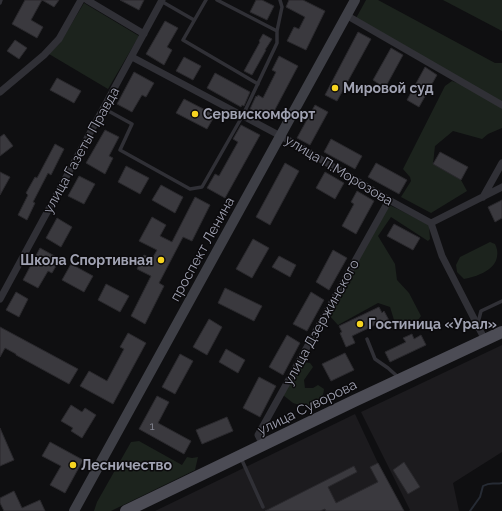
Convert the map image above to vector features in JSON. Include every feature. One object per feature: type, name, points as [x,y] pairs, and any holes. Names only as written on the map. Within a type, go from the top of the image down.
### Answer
[{"type":"main road","name":"проспект Ленина","points":[[74,511],[355,0]]},
{"type":"main road","name":"улица Суворова","points":[[126,511],[502,332]]},
{"type":"street","points":[[0,92],[44,55],[59,39],[81,0]]},
{"type":"street","points":[[87,0],[144,34]]},
{"type":"street","name":"улица Газеты Правда","points":[[0,299],[162,0]]},
{"type":"street","points":[[346,15],[502,105]]},
{"type":"street","name":"улица П.Морозова","points":[[132,57],[280,135],[389,200],[431,223]]},
{"type":"street","points":[[483,197],[502,163]]},
{"type":"street","points":[[485,340],[442,256],[431,223],[502,187]]},
{"type":"street","name":"улица Дзержинского","points":[[263,445],[258,435],[389,200]]},
{"type":"lane","points":[[162,0],[194,20]]},
{"type":"lane","points":[[206,0],[183,40],[258,84]]},
{"type":"lane","points":[[218,0],[277,31]]},
{"type":"lane","points":[[103,108],[132,124],[120,150],[190,189],[202,187],[243,115],[277,43],[277,31],[282,7],[280,0]]},
{"type":"lane","points":[[477,324],[481,311],[502,301]]},
{"type":"lane","points":[[367,339],[375,359],[388,368],[400,380]]},
{"type":"lane","points":[[240,456],[263,507]]},
{"type":"shaded area","points":[[366,0],[378,0],[495,63],[502,63],[502,103],[355,20]]},
{"type":"shaded area","points":[[443,0],[502,0],[502,31]]},
{"type":"shaded area","points":[[84,3],[139,36],[108,89],[49,54],[60,43]]},
{"type":"shaded area","points":[[452,81],[470,88],[502,106],[502,128],[488,134],[482,139],[453,131],[435,146],[433,164],[461,180],[467,191],[431,213],[401,197],[411,181],[410,177],[403,169],[445,86]]},
{"type":"shaded area","points":[[389,205],[429,225],[430,239],[428,241],[391,217],[378,236],[395,264],[397,280],[409,293],[421,316],[415,324],[400,327],[394,320],[390,307],[378,303],[338,325],[328,314]]},
{"type":"shaded area","points":[[490,242],[495,244],[497,249],[496,262],[493,266],[479,275],[464,279],[457,272],[456,265],[460,257]]},
{"type":"shaded area","points":[[502,345],[502,452],[453,483],[459,511],[409,511],[410,510],[361,412]]},
{"type":"shaded area","points":[[303,362],[310,363],[313,367],[304,380],[305,388],[313,388],[318,385],[324,389],[324,393],[318,401],[306,407],[293,403],[283,395]]},
{"type":"shaded area","points":[[355,414],[378,463],[404,511],[155,511]]},
{"type":"shaded area","points":[[139,441],[182,465],[187,457],[198,457],[195,470],[111,511],[94,511],[97,502],[131,442]]},
{"type":"building","points":[[25,0],[42,0],[31,20],[43,27],[37,38],[12,24]]},
{"type":"building","points":[[42,0],[59,0],[54,7]]},
{"type":"building","points":[[120,0],[144,0],[139,10]]},
{"type":"building","points":[[256,0],[262,0],[274,6],[267,20],[250,12]]},
{"type":"building","points":[[289,0],[303,0],[325,11],[306,50],[287,41],[294,27],[299,29],[305,17],[286,7]]},
{"type":"building","points":[[165,21],[178,28],[167,47],[172,50],[164,65],[146,54]]},
{"type":"building","points":[[358,32],[371,39],[337,101],[325,95]]},
{"type":"building","points":[[263,34],[272,39],[252,75],[244,71]]},
{"type":"building","points":[[15,40],[27,48],[19,59],[7,51]]},
{"type":"building","points":[[391,48],[403,55],[385,88],[373,80]]},
{"type":"building","points":[[279,56],[298,66],[270,119],[250,109],[256,96],[257,97],[258,95],[263,98],[276,72],[272,70]]},
{"type":"building","points":[[184,57],[201,66],[193,80],[176,71]]},
{"type":"building","points":[[425,67],[437,75],[419,107],[407,100]]},
{"type":"building","points":[[134,72],[154,83],[146,97],[142,95],[132,112],[117,104]]},
{"type":"building","points":[[215,73],[250,92],[244,106],[242,105],[241,107],[207,88]]},
{"type":"building","points":[[57,78],[81,91],[74,103],[50,90]]},
{"type":"building","name":"Сервискомфорт","points":[[184,99],[215,115],[207,129],[176,113]]},
{"type":"building","points":[[315,105],[328,112],[310,145],[297,138]]},
{"type":"building","points":[[241,125],[260,135],[225,198],[207,188],[215,174],[219,176],[238,142],[233,139]]},
{"type":"building","points":[[105,130],[119,137],[109,156],[113,158],[105,174],[86,163]]},
{"type":"building","points":[[4,134],[13,146],[0,156],[0,137]]},
{"type":"building","points":[[331,139],[362,156],[355,169],[324,152]]},
{"type":"building","points":[[55,144],[64,149],[51,175],[48,173],[33,202],[35,203],[27,220],[18,215],[28,195],[26,193],[35,177],[37,178]]},
{"type":"building","points":[[440,152],[468,167],[461,180],[433,164]]},
{"type":"building","points":[[285,163],[299,171],[270,225],[256,217]]},
{"type":"building","points":[[376,163],[407,180],[399,194],[368,177]]},
{"type":"building","points":[[126,166],[149,178],[140,194],[118,182]]},
{"type":"building","points":[[0,172],[10,177],[0,195]]},
{"type":"building","points":[[325,172],[344,183],[335,199],[316,188]]},
{"type":"building","points":[[79,176],[95,184],[84,204],[68,196]]},
{"type":"building","points":[[161,185],[183,197],[175,213],[152,200]]},
{"type":"building","points":[[357,191],[374,201],[356,234],[342,226],[354,204],[351,202]]},
{"type":"building","points":[[195,197],[210,205],[192,241],[183,237],[159,283],[164,286],[145,324],[131,316],[151,276],[137,269],[144,255],[152,259],[157,250],[139,241],[152,217],[166,225],[160,236],[172,242]]},
{"type":"building","points":[[502,200],[502,218],[495,222],[488,207]]},
{"type":"building","points":[[57,218],[72,227],[61,247],[46,238]]},
{"type":"building","points":[[394,224],[420,238],[413,250],[387,236]]},
{"type":"building","points":[[253,239],[269,248],[252,278],[236,269]]},
{"type":"building","points":[[40,248],[60,259],[52,273],[48,271],[38,288],[23,280]]},
{"type":"building","points":[[333,250],[347,258],[329,290],[316,282]]},
{"type":"building","points":[[279,256],[296,265],[290,277],[272,267]]},
{"type":"building","points":[[71,264],[93,276],[84,292],[62,280]]},
{"type":"building","points":[[106,284],[129,296],[120,312],[98,300]]},
{"type":"building","points":[[225,288],[262,306],[254,321],[218,303]]},
{"type":"building","points":[[16,292],[28,299],[19,317],[6,310]]},
{"type":"building","points":[[311,292],[324,300],[307,331],[293,324]]},
{"type":"building","name":"Гостиница «Урал»","points":[[379,307],[382,313],[384,311],[391,324],[384,328],[381,322],[352,336],[355,343],[346,347],[340,333],[342,332],[339,326]]},
{"type":"building","points":[[209,319],[222,327],[207,355],[193,347]]},
{"type":"building","points":[[0,327],[78,369],[69,384],[5,348],[0,357]]},
{"type":"building","points":[[128,333],[146,343],[113,404],[80,386],[89,371],[107,381],[124,349],[120,347]]},
{"type":"building","points":[[412,334],[414,339],[421,335],[426,345],[390,362],[385,352],[406,342],[403,338]]},
{"type":"building","points":[[287,335],[300,343],[283,375],[269,367]]},
{"type":"building","points":[[226,349],[245,360],[238,373],[219,362]]},
{"type":"building","points":[[345,353],[354,370],[331,381],[322,364]]},
{"type":"building","points":[[180,354],[193,361],[175,394],[162,387]]},
{"type":"building","points":[[259,377],[276,386],[260,417],[243,408]]},
{"type":"building","points":[[157,396],[169,402],[158,423],[191,441],[184,454],[139,429]]},
{"type":"building","points":[[71,405],[82,412],[85,408],[96,415],[82,438],[71,431],[73,428],[61,421]]},
{"type":"building","points":[[227,417],[233,431],[202,444],[196,430]]},
{"type":"building","points":[[0,428],[14,460],[0,466]]},
{"type":"building","points":[[50,442],[83,460],[65,493],[50,485],[61,466],[42,456]]},
{"type":"building","points":[[404,462],[420,487],[408,494],[393,470]]},
{"type":"building","points":[[378,463],[404,511],[326,511],[325,509],[320,511],[265,511],[354,466],[357,472],[328,487],[336,503],[378,482],[370,467]]},
{"type":"building","points":[[14,491],[22,508],[40,500],[45,511],[4,511],[0,503],[0,498]]},
{"type":"waterway","points":[[470,511],[480,497],[483,486],[502,483]]},
{"type":"place","name":"Мировой суд","points":[[335,88]]},
{"type":"place","name":"Сервискомфорт","points":[[195,114]]},
{"type":"place","name":"Школа Спортивная","points":[[161,260]]},
{"type":"place","name":"Гостиница «Урал»","points":[[360,324]]},
{"type":"place","name":"Лесничество","points":[[73,465]]}]
